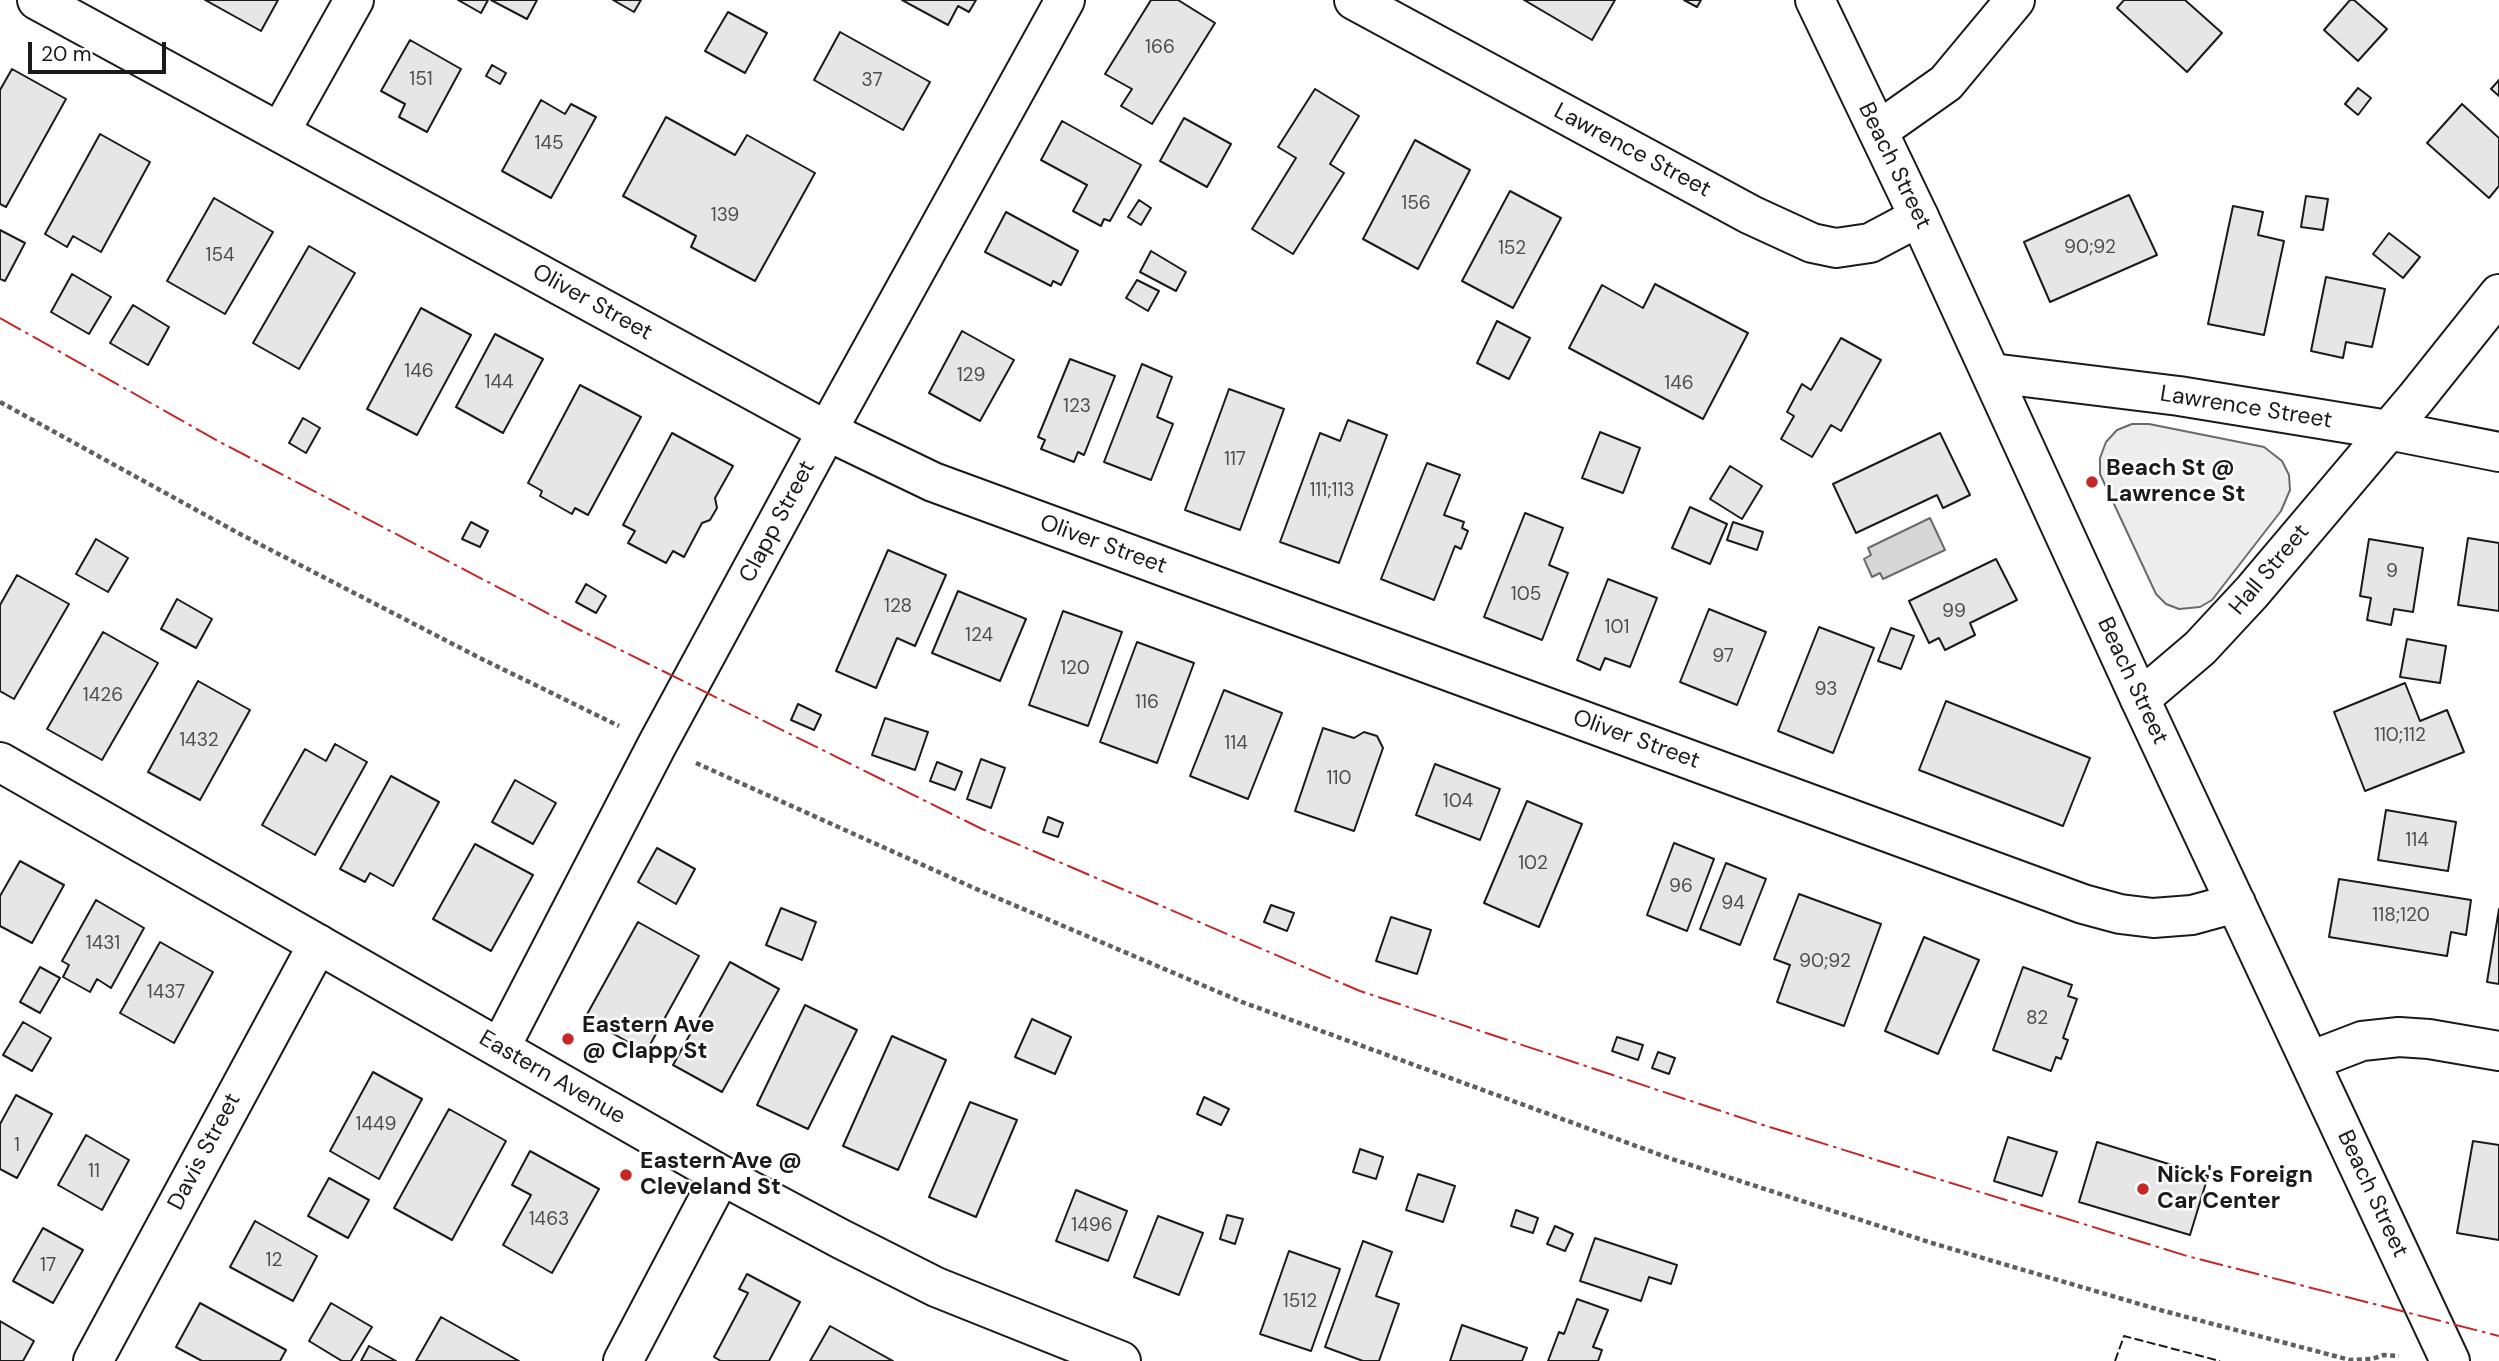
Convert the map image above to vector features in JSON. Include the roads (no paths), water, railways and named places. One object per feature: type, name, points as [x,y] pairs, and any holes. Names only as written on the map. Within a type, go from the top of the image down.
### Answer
[{"type":"street","name":"Oliver Street","points":[[37,0],[827,431],[933,482],[2083,904],[2119,914],[2153,918],[2192,915],[2236,903]]},
{"type":"street","points":[[280,132],[354,0]]},
{"type":"street","name":"Clapp Street","points":[[500,1048],[657,745],[1065,0]]},
{"type":"street","name":"Lawrence Street","points":[[1354,0],[1751,215],[1812,243],[1836,248],[1870,243],[1919,217]]},
{"type":"street","name":"Beach Street","points":[[1815,0],[1992,373],[2140,699],[2450,1361]]},
{"type":"street","points":[[1878,131],[1946,83],[2014,0]]},
{"type":"street","name":"Hall Street","points":[[2140,699],[2217,632],[2499,294]]},
{"type":"street","name":"Lawrence Street","points":[[1992,373],[2179,396],[2388,430],[2499,452]]},
{"type":"street","name":"Eastern Avenue","points":[[0,762],[721,1175],[936,1287],[1045,1333],[1121,1361]]},
{"type":"street","name":"Davis Street","points":[[93,1361],[318,944]]},
{"type":"street","points":[[2310,1061],[2362,1041],[2399,1037],[2429,1039],[2499,1051]]},
{"type":"street","points":[[623,1361],[721,1175]]},
{"type":"place","name":"Beach St @ Lawrence St","points":[[2092,482]]},
{"type":"place","name":"Eastern Ave @ Clapp St","points":[[568,1039]]},
{"type":"place","name":"Eastern Ave @ Cleveland St","points":[[626,1175]]},
{"type":"place","name":"Nick's Foreign Car Center","points":[[2143,1189]]}]
